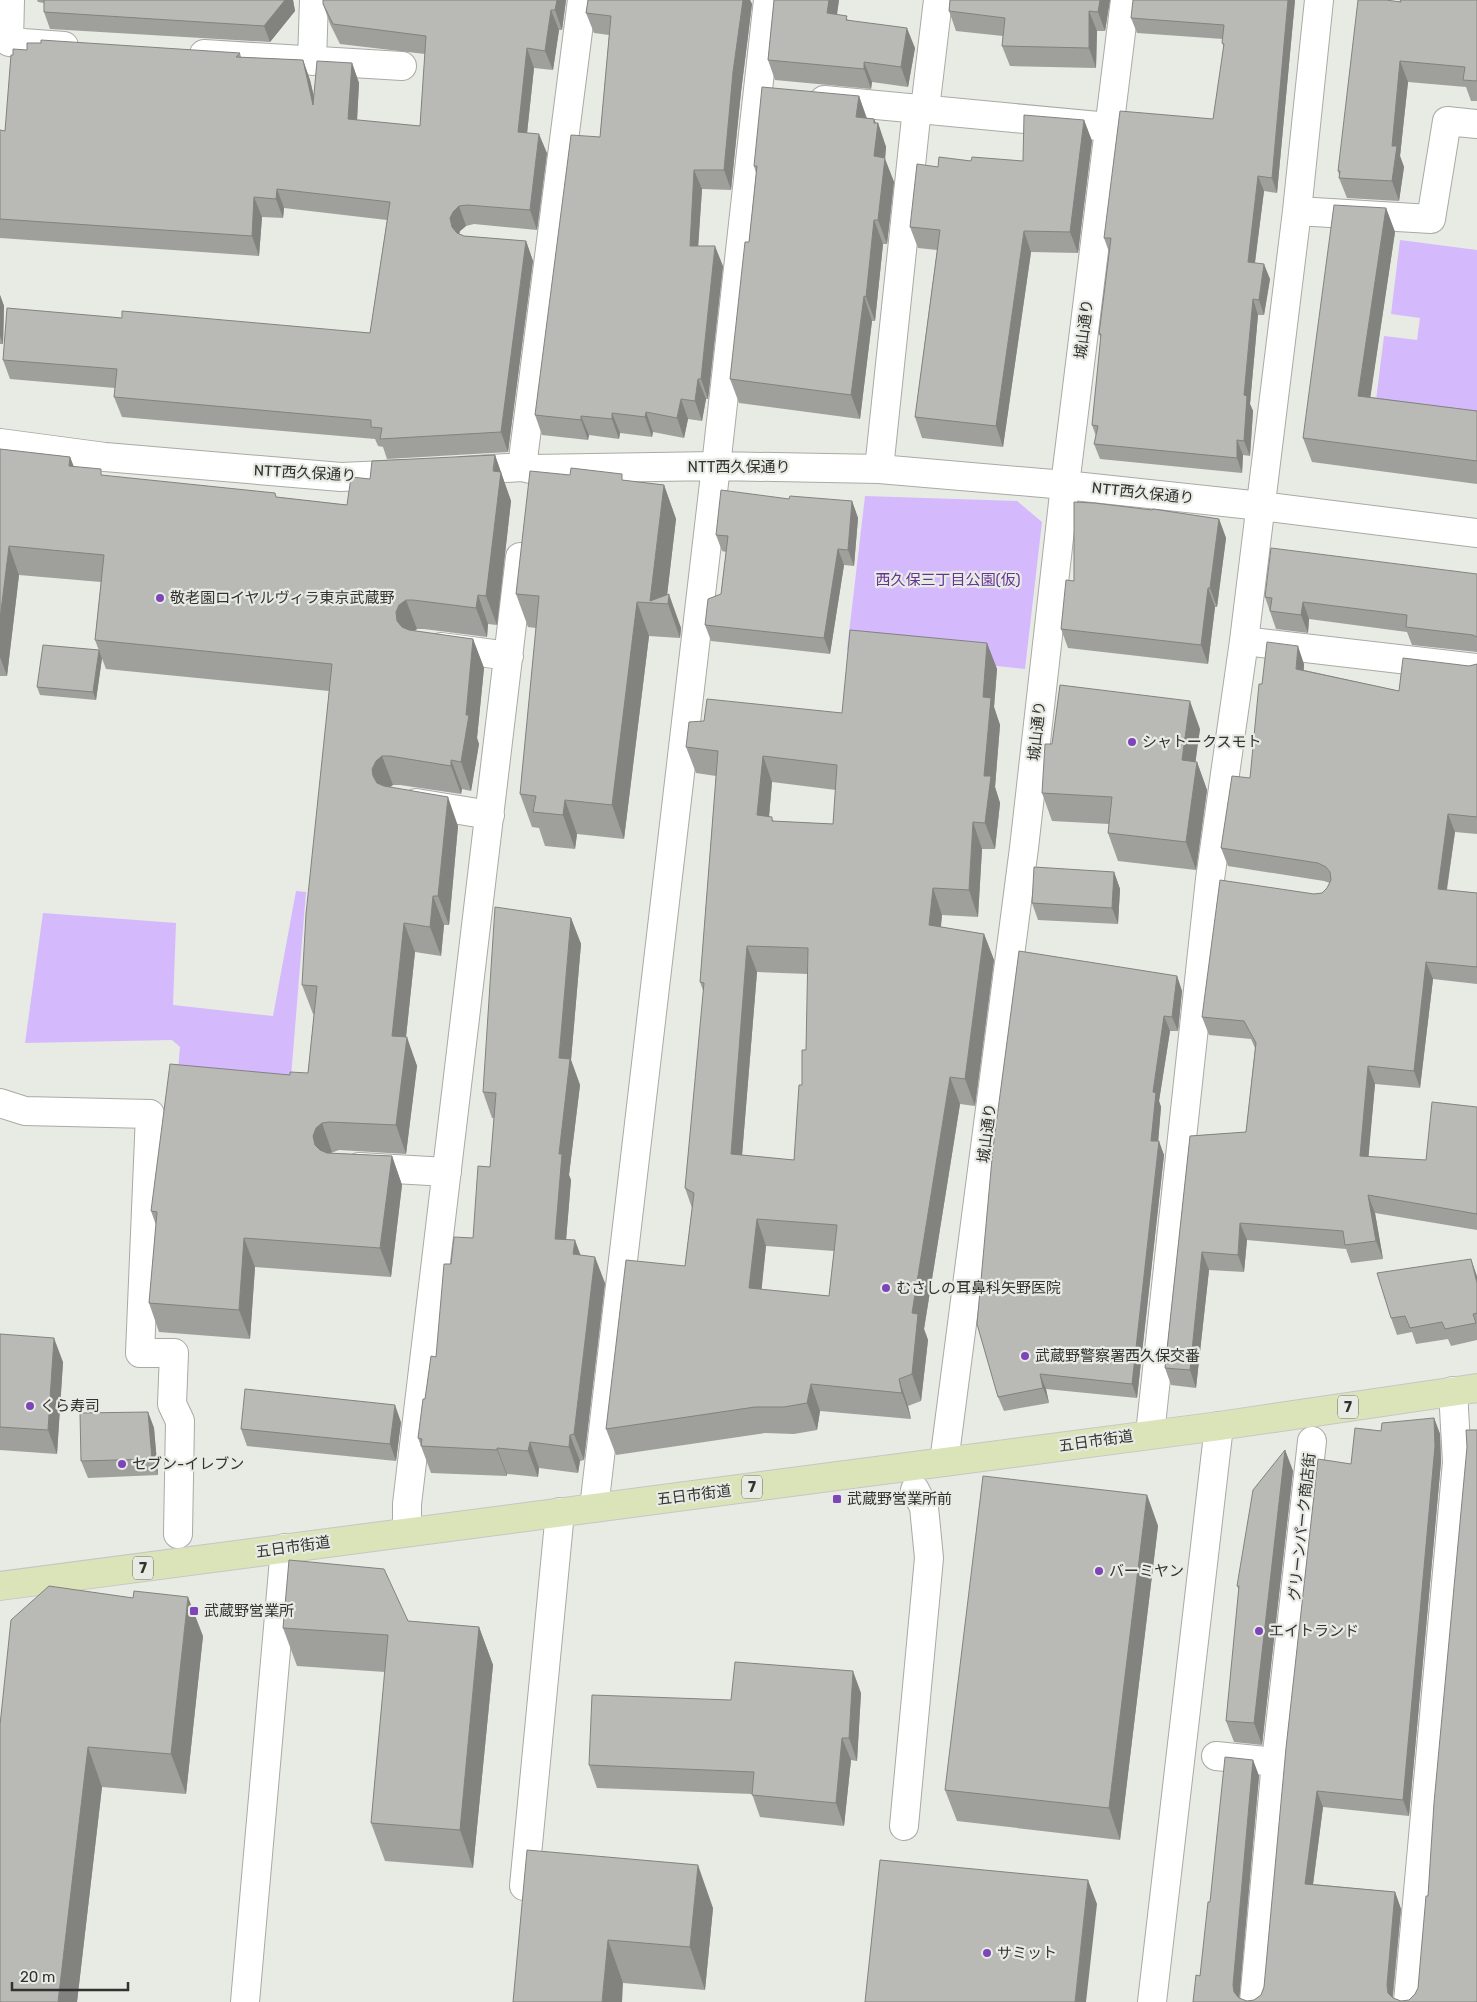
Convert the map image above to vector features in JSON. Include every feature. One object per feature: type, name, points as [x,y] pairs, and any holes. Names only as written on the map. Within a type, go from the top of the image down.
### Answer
[{"type":"main road","name":"五日市街道","points":[[0,1586],[407,1531],[1219,1426],[1465,1390]]},
{"type":"street","points":[[10,0],[9,42],[87,47]]},
{"type":"street","points":[[312,61],[314,0]]},
{"type":"street","points":[[528,498],[526,468],[550,247],[582,0]]},
{"type":"street","points":[[594,1508],[716,466],[756,94],[768,0]]},
{"type":"street","points":[[879,469],[921,108],[938,0]]},
{"type":"street","name":"城山通り","points":[[944,1462],[1024,848],[1065,485],[1124,0]]},
{"type":"street","points":[[1150,1434],[1210,879],[1244,641],[1297,210],[1319,0]]},
{"type":"street","points":[[175,52],[402,66]]},
{"type":"street","points":[[756,94],[921,108],[1109,128]]},
{"type":"street","points":[[1297,210],[1431,219],[1447,121],[1477,124]]},
{"type":"street","points":[[521,244],[550,247]]},
{"type":"street","name":"NTT西久保通り","points":[[0,443],[105,457],[342,477],[526,468],[716,466],[879,469],[1065,485],[1260,506],[1477,533]]},
{"type":"street","points":[[407,1531],[407,1504],[523,538]]},
{"type":"street","points":[[1244,641],[1477,668]]},
{"type":"street","points":[[422,644],[509,656]]},
{"type":"street","points":[[398,800],[490,814]]},
{"type":"street","points":[[1210,879],[1238,883]]},
{"type":"street","points":[[0,1103],[25,1111],[150,1114],[140,1353],[174,1353],[172,1404],[180,1421],[178,1534]]},
{"type":"street","points":[[339,1166],[447,1172]]},
{"type":"street","points":[[1408,2002],[1465,1390]]},
{"type":"street","points":[[1152,2002],[1219,1426]]},
{"type":"street","name":"グリーンパーク商店街","points":[[1254,2002],[1276,1762],[1312,1441]]},
{"type":"street","points":[[904,1826],[929,1558],[924,1507],[914,1490]]},
{"type":"street","points":[[522,1913],[560,1512]]},
{"type":"street","points":[[245,2002],[285,1548]]},
{"type":"street","points":[[1216,1756],[1276,1762]]},
{"type":"green space","points":[[1400,240],[1477,250],[1477,429],[1374,416],[1384,336],[1417,340],[1420,318],[1391,314]]},
{"type":"green space","name":"西久保三丁目公園(仮)","points":[[865,496],[1017,501],[1042,522],[1025,669],[847,650]]},
{"type":"green space","points":[[296,891],[306,892],[289,1102],[176,1092],[180,1047],[172,1040],[25,1043],[43,913],[176,923],[173,1005],[273,1016]]},
{"type":"building","points":[[44,0],[285,0],[264,26],[44,12]]},
{"type":"building","points":[[323,0],[557,0],[555,10],[551,10],[545,51],[527,48],[518,132],[539,134],[530,210],[467,205],[459,206],[450,218],[452,227],[457,233],[464,236],[526,241],[501,432],[380,439],[382,428],[371,427],[371,420],[114,397],[117,369],[3,360],[7,308],[122,318],[122,311],[370,333],[390,202],[277,189],[276,199],[254,197],[252,236],[0,219],[0,130],[5,131],[11,55],[13,55],[13,49],[27,50],[27,43],[41,43],[41,40],[240,53],[236,57],[303,60],[313,105],[317,61],[352,63],[348,119],[420,126],[426,36],[333,24],[323,4]]},
{"type":"building","points":[[588,0],[743,0],[733,72],[724,170],[694,170],[690,246],[715,246],[701,379],[698,379],[695,401],[681,399],[677,418],[646,412],[645,417],[612,413],[612,419],[581,416],[581,420],[535,415],[571,135],[600,137],[611,16],[586,13]]},
{"type":"building","points":[[774,0],[829,0],[827,13],[847,16],[846,20],[907,28],[901,67],[864,62],[864,69],[768,60]]},
{"type":"building","points":[[950,0],[1100,0],[1098,12],[1089,11],[1089,48],[1002,46],[1005,18],[949,11]]},
{"type":"building","points":[[1133,0],[1288,0],[1272,178],[1258,176],[1248,262],[1264,264],[1259,300],[1253,299],[1244,395],[1247,396],[1244,441],[1237,440],[1237,458],[1094,444],[1098,426],[1092,425],[1101,334],[1099,334],[1111,238],[1104,238],[1120,111],[1213,119],[1224,44],[1222,43],[1224,25],[1131,18]]},
{"type":"building","points":[[1358,0],[1401,2],[1400,0],[1477,0],[1477,81],[1463,80],[1465,67],[1400,61],[1392,146],[1397,146],[1392,181],[1339,178],[1340,171],[1338,171]]},
{"type":"building","points":[[762,87],[859,96],[856,117],[874,119],[874,123],[878,123],[874,156],[885,158],[878,220],[874,220],[866,297],[864,296],[851,395],[730,379],[745,242],[749,242],[757,166],[754,166]]},
{"type":"building","points":[[1024,115],[1084,120],[1070,232],[1024,231],[996,426],[915,417],[940,230],[910,227],[917,164],[938,167],[939,157],[971,161],[972,157],[1023,161]]},
{"type":"building","points":[[1334,205],[1386,208],[1358,396],[1477,411],[1477,461],[1303,438]]},
{"type":"building","points":[[0,449],[70,457],[69,466],[101,469],[101,475],[275,493],[276,497],[347,505],[351,477],[370,479],[372,461],[495,455],[493,471],[501,472],[486,596],[478,595],[476,608],[406,600],[399,605],[396,612],[397,621],[402,627],[409,630],[473,639],[466,715],[469,715],[461,762],[451,760],[451,766],[382,756],[376,761],[372,769],[377,783],[384,786],[448,797],[438,896],[433,896],[430,927],[404,923],[392,1036],[407,1037],[396,1125],[329,1122],[322,1123],[316,1128],[313,1136],[315,1145],[327,1153],[392,1156],[380,1248],[244,1238],[239,1310],[149,1303],[157,1212],[151,1211],[170,1064],[290,1075],[290,1072],[308,1073],[317,986],[302,985],[306,914],[332,664],[95,640],[104,555],[9,546],[0,619]]},
{"type":"building","points":[[571,468],[622,474],[622,480],[664,485],[650,601],[669,594],[668,604],[637,602],[612,805],[565,800],[563,815],[533,812],[536,796],[520,794],[539,596],[516,594],[530,471],[570,475]]},
{"type":"building","points":[[721,490],[789,499],[790,496],[852,501],[848,550],[838,549],[824,638],[705,625],[708,599],[721,594],[728,536],[716,535]]},
{"type":"building","points":[[1074,502],[1153,509],[1219,519],[1201,645],[1061,629],[1066,580],[1074,581]]},
{"type":"building","points":[[1271,548],[1477,574],[1477,637],[1406,627],[1407,615],[1303,602],[1301,615],[1270,611],[1272,598],[1265,597]]},
{"type":"building","points":[[850,630],[987,643],[983,697],[991,698],[984,776],[991,776],[985,823],[973,822],[969,890],[933,888],[929,925],[984,934],[965,1079],[950,1077],[912,1313],[918,1314],[912,1374],[899,1379],[902,1393],[811,1384],[807,1403],[784,1407],[755,1407],[606,1429],[626,1260],[685,1266],[694,1193],[685,1188],[704,983],[700,982],[718,751],[686,747],[689,722],[704,721],[707,699],[842,713]],"holes":[[[763,756],[837,765],[833,824],[772,821],[772,817],[757,815]],[[747,946],[808,948],[806,1050],[802,1050],[802,1085],[799,1085],[794,1160],[731,1154]],[[757,1219],[837,1225],[829,1296],[749,1288]]]},
{"type":"building","points":[[1267,642],[1298,646],[1296,669],[1399,691],[1403,658],[1469,666],[1477,664],[1477,817],[1448,814],[1438,889],[1477,893],[1477,967],[1426,962],[1414,1071],[1368,1066],[1360,1156],[1426,1160],[1432,1102],[1477,1107],[1477,1214],[1368,1195],[1376,1241],[1345,1245],[1343,1231],[1240,1223],[1238,1255],[1202,1252],[1190,1370],[1165,1368],[1190,1136],[1246,1132],[1256,1043],[1244,1021],[1202,1017],[1220,880],[1314,894],[1322,893],[1331,880],[1330,872],[1326,867],[1318,863],[1221,848],[1232,776],[1250,778],[1259,684],[1262,684]]},
{"type":"building","points":[[43,645],[99,650],[93,692],[37,687]]},
{"type":"building","points":[[1060,685],[1190,701],[1182,760],[1197,762],[1186,842],[1108,833],[1112,797],[1042,793],[1045,744],[1052,744]]},
{"type":"building","points":[[1034,867],[1114,872],[1112,908],[1032,903]]},
{"type":"building","points":[[495,907],[571,918],[559,1058],[570,1059],[559,1154],[562,1154],[555,1239],[575,1240],[573,1254],[595,1257],[574,1434],[570,1435],[569,1447],[530,1442],[528,1451],[497,1448],[497,1450],[421,1446],[422,1439],[418,1438],[431,1356],[436,1357],[444,1264],[451,1264],[454,1237],[473,1238],[478,1166],[490,1167],[496,1093],[483,1092]]},
{"type":"building","points":[[1019,951],[1177,976],[1172,1017],[1164,1016],[1153,1092],[1156,1093],[1151,1141],[1159,1141],[1132,1384],[1040,1374],[1043,1388],[998,1397],[977,1324],[993,1148]]},
{"type":"building","points":[[1471,1259],[1477,1283],[1477,1313],[1473,1314],[1476,1323],[1445,1329],[1442,1322],[1410,1328],[1405,1316],[1391,1318],[1377,1273]]},
{"type":"building","name":"くら寿司","points":[[0,1334],[54,1338],[48,1430],[0,1427]]},
{"type":"building","points":[[245,1389],[395,1405],[390,1444],[241,1429]]},
{"type":"building","points":[[148,1412],[152,1459],[81,1461],[80,1413]]},
{"type":"building","points":[[1434,1418],[1435,1446],[1403,1800],[1317,1791],[1305,1884],[1395,1892],[1387,1985],[1388,1993],[1393,1998],[1401,2001],[1409,2000],[1418,1988],[1426,1896],[1428,1896],[1434,1803],[1467,1447],[1466,1430],[1477,1430],[1477,2002],[1193,2002],[1196,1975],[1200,1976],[1208,1902],[1210,1902],[1225,1757],[1253,1760],[1233,1985],[1234,1992],[1239,1998],[1247,2001],[1254,2000],[1261,1995],[1264,1987],[1286,1748],[1318,1459],[1351,1464],[1355,1428],[1381,1431],[1382,1423]]},
{"type":"building","points":[[1285,1450],[1254,1723],[1226,1721],[1239,1586],[1237,1586],[1253,1490]]},
{"type":"building","points":[[983,1476],[1147,1495],[1109,1808],[945,1790]]},
{"type":"building","points":[[289,1560],[384,1569],[408,1621],[479,1627],[460,1830],[371,1823],[388,1635],[283,1628]]},
{"type":"building","points":[[49,1586],[133,1598],[134,1591],[188,1597],[171,1754],[88,1747],[58,2002],[0,2002],[0,1725],[11,1620]]},
{"type":"building","points":[[735,1662],[853,1671],[849,1738],[842,1738],[836,1803],[752,1795],[754,1772],[589,1765],[592,1695],[731,1700]]},
{"type":"building","points":[[527,1850],[698,1865],[690,1947],[608,1940],[602,2002],[513,2002]]},
{"type":"building","name":"サミット","points":[[880,1860],[1088,1880],[1075,2002],[865,2002]]},
{"type":"place","name":"敬老園ロイヤルヴィラ東京武蔵野","points":[[160,598]]},
{"type":"place","name":"シャトークスモト","points":[[1132,742]]},
{"type":"place","name":"むさしの耳鼻科矢野医院","points":[[886,1288]]},
{"type":"place","name":"武蔵野警察署西久保交番","points":[[1025,1356]]},
{"type":"place","name":"くら寿司","points":[[30,1406]]},
{"type":"place","name":"セブン-イレブン","points":[[122,1464]]},
{"type":"place","name":"武蔵野営業所前","points":[[837,1499]]},
{"type":"place","name":"バーミヤン","points":[[1099,1571]]},
{"type":"place","name":"武蔵野営業所","points":[[194,1611]]},
{"type":"place","name":"エイトランド","points":[[1259,1631]]},
{"type":"place","name":"サミット","points":[[987,1953]]}]
